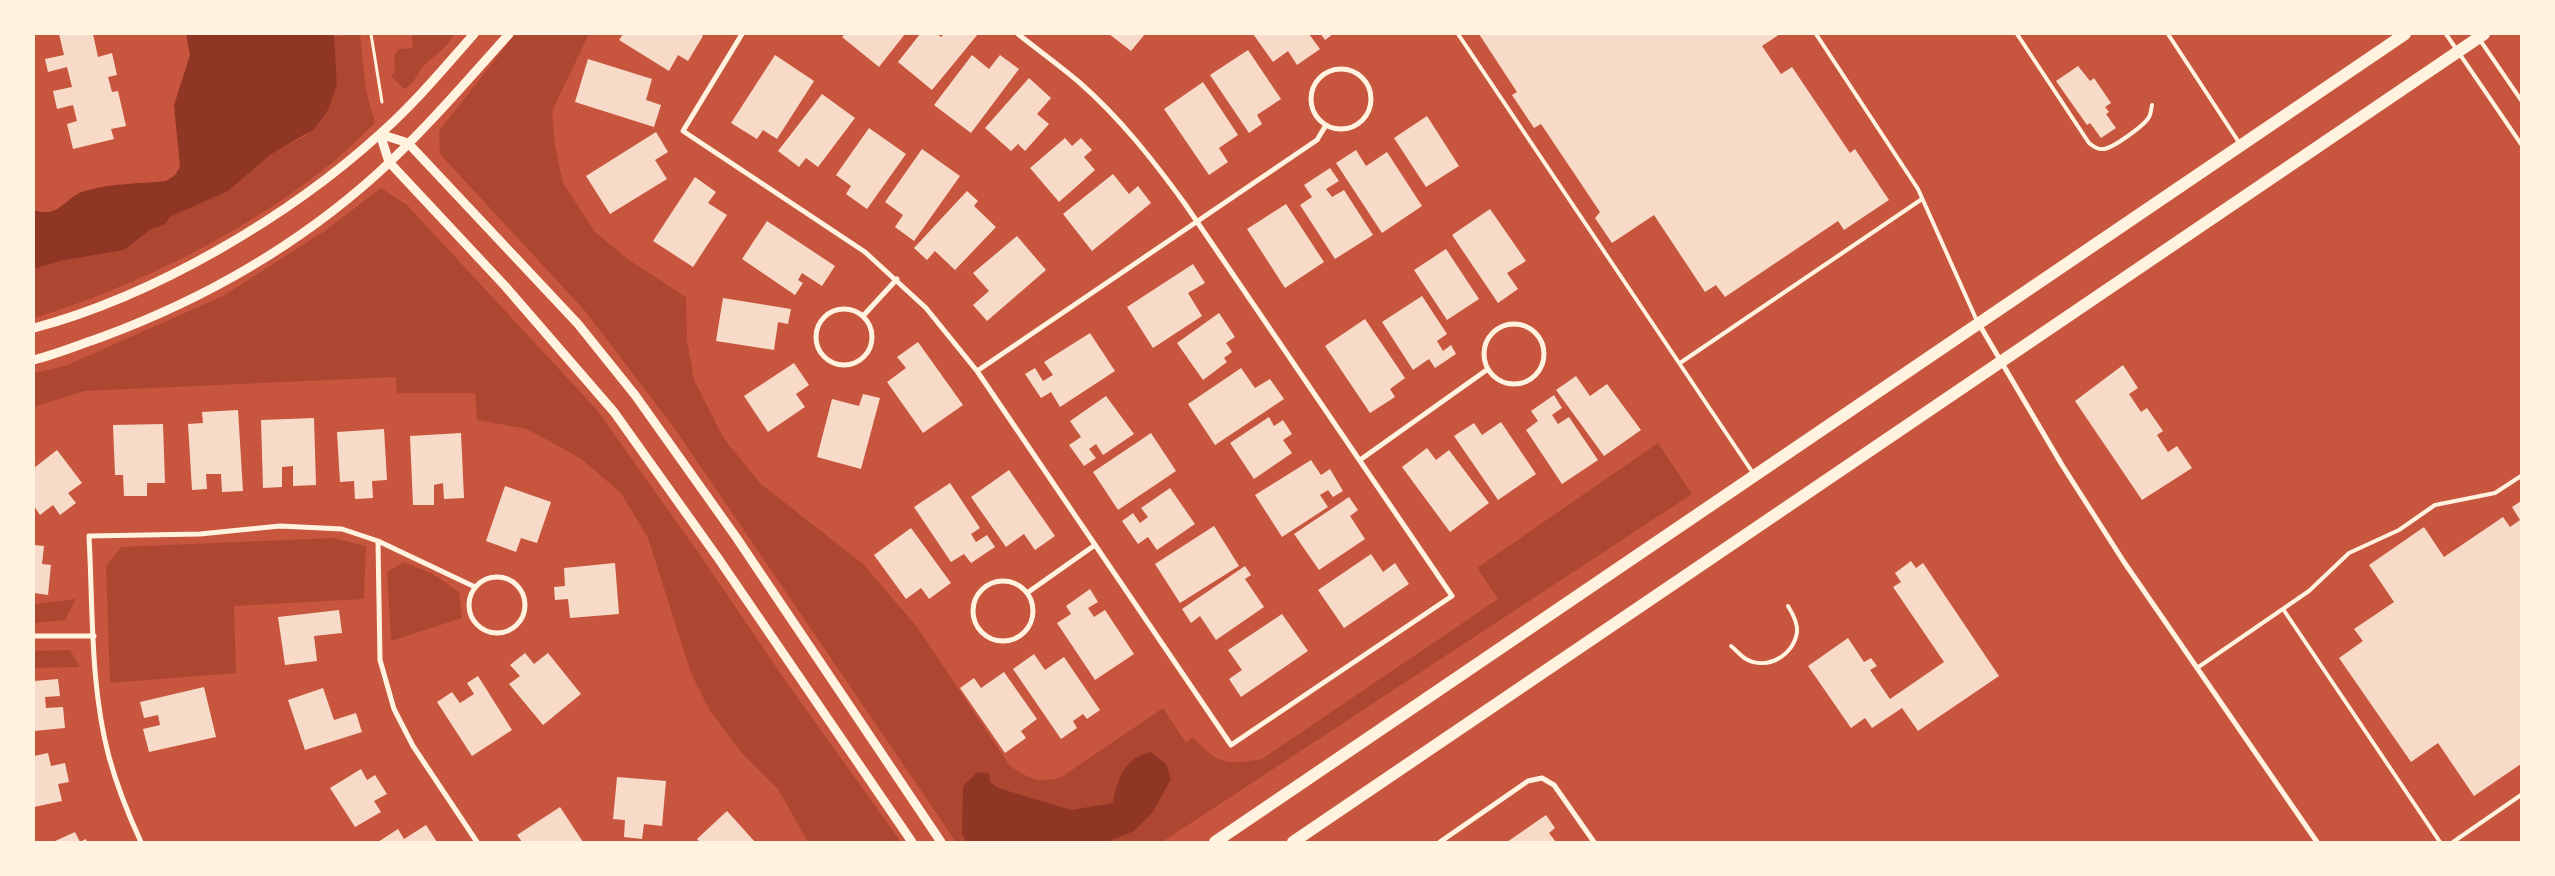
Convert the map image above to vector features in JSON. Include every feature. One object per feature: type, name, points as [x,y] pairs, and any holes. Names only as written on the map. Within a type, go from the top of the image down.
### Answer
[{"type":"main road","points":[[1215,842],[2405,34]]},
{"type":"main road","points":[[1293,842],[2479,35]]},
{"type":"street","points":[[34,328],[101,306],[158,281],[264,223],[380,134],[421,94],[474,34]]},
{"type":"street","points":[[34,360],[119,331],[171,310],[217,287],[276,251],[332,212],[389,162],[509,34]]},
{"type":"street","points":[[742,34],[683,130],[830,227],[897,279],[948,332],[977,371],[1231,745],[1452,596],[1198,222],[1153,160],[1079,82],[1018,34]]},
{"type":"street","points":[[1341,69],[1350,70],[1365,81],[1369,90],[1369,108],[1364,118],[1347,128],[1326,125],[1313,110],[1311,100],[1312,89],[1324,74],[1341,69]]},
{"type":"street","points":[[977,371],[1317,140],[1326,125]]},
{"type":"street","points":[[380,134],[408,143],[578,324],[635,395],[736,537],[941,842]]},
{"type":"street","points":[[380,134],[389,162],[505,286],[614,412],[718,558],[912,842]]},
{"type":"street","points":[[863,316],[897,279]]},
{"type":"street","points":[[844,308],[853,310],[863,316],[871,328],[872,336],[871,346],[866,355],[859,361],[840,365],[823,356],[816,338],[822,319],[828,313],[844,308]]},
{"type":"street","points":[[1978,323],[2092,512],[2317,842]]},
{"type":"street","points":[[1505,325],[1523,326],[1538,336],[1544,354],[1542,364],[1530,379],[1522,383],[1503,382],[1488,370],[1485,361],[1486,343],[1497,329],[1505,325]]},
{"type":"street","points":[[1360,460],[1488,370]]},
{"type":"street","points":[[141,842],[124,805],[109,756],[98,699],[89,536],[200,534],[280,526],[342,529],[378,541],[475,587]]},
{"type":"street","points":[[378,541],[380,660],[394,709],[414,746],[477,842]]},
{"type":"street","points":[[1027,593],[1095,545]]},
{"type":"street","points":[[489,578],[506,578],[514,582],[520,588],[526,604],[519,623],[503,633],[484,630],[476,624],[469,605],[470,596],[475,587],[489,578]]},
{"type":"street","points":[[1003,581],[1020,587],[1027,593],[1032,610],[1031,621],[1026,630],[1018,637],[998,640],[980,631],[975,622],[974,602],[986,586],[1003,581]]},
{"type":"street","points":[[34,636],[94,636]]},
{"type":"street","points":[[1440,842],[1528,781],[1542,778],[1554,785],[1594,842]]},
{"type":"lane","points":[[1458,34],[1755,475]]},
{"type":"lane","points":[[1816,34],[1922,199],[1978,323]]},
{"type":"lane","points":[[2016,34],[2089,143],[2097,149],[2104,150],[2112,146],[2144,124],[2149,118],[2152,105]]},
{"type":"lane","points":[[2168,34],[2241,146]]},
{"type":"lane","points":[[2446,34],[2521,144]]},
{"type":"lane","points":[[2479,35],[2521,100]]},
{"type":"lane","points":[[1680,364],[1922,199]]},
{"type":"lane","points":[[2197,668],[2309,591],[2350,553],[2399,530],[2435,505],[2495,494],[2521,476]]},
{"type":"lane","points":[[1731,646],[1746,660],[1767,664],[1782,658],[1793,646],[1797,632],[1796,622],[1788,606]]},
{"type":"lane","points":[[2283,609],[2440,842]]},
{"type":"lane","points":[[2453,842],[2521,795]]},
{"type":"path","points":[[371,34],[382,102]]},
{"type":"shaded area","points":[[186,34],[334,34],[337,85],[328,110],[314,129],[270,155],[228,191],[170,217],[165,224],[150,230],[124,250],[60,261],[34,269],[34,210],[50,212],[56,210],[78,194],[95,188],[166,181],[175,175],[180,167],[174,105],[190,55]]},
{"type":"shaded area","points":[[360,34],[366,90],[375,123],[339,157],[265,211],[191,254],[113,290],[34,318],[34,269],[60,261],[124,250],[150,230],[164,224],[170,217],[228,191],[270,155],[305,136],[328,110],[337,85],[334,36]]},
{"type":"shaded area","points":[[417,34],[452,34],[453,36],[447,45],[422,68],[413,82],[404,89],[391,76],[395,71],[394,55],[399,49],[413,48],[412,36]]},
{"type":"shaded area","points":[[515,34],[589,34],[552,111],[555,145],[563,183],[595,232],[629,260],[686,297],[687,340],[694,380],[724,439],[761,484],[863,564],[917,627],[1010,766],[1028,777],[1039,780],[1060,778],[1163,708],[1186,743],[1193,737],[1209,753],[1224,761],[1240,762],[1262,759],[1498,599],[1477,568],[1658,443],[1692,494],[1162,842],[956,842],[675,429],[585,311],[440,154],[439,131]]},
{"type":"shaded area","points":[[381,188],[407,205],[597,410],[700,555],[785,680],[901,842],[808,842],[778,789],[741,752],[710,711],[691,673],[648,538],[621,493],[580,458],[527,429],[477,420],[475,393],[397,393],[396,377],[84,391],[34,407],[34,373],[65,366],[223,296],[323,232]]},
{"type":"shaded area","points":[[333,538],[366,546],[364,599],[234,606],[236,673],[110,683],[106,566],[121,547]]},
{"type":"shaded area","points":[[404,562],[433,574],[459,592],[462,618],[391,641],[387,572]]},
{"type":"shaded area","points":[[76,599],[65,620],[34,623],[34,604]]},
{"type":"shaded area","points":[[70,650],[80,667],[34,668],[34,651]]},
{"type":"shaded area","points":[[1151,752],[1166,764],[1171,779],[1152,813],[1134,831],[1107,842],[967,842],[962,835],[963,786],[978,772],[989,773],[990,782],[998,788],[1071,810],[1113,803],[1117,786],[1124,770],[1135,759]]},
{"type":"building","points":[[59,34],[93,34],[98,57],[112,53],[117,75],[108,77],[112,92],[118,91],[126,126],[111,129],[114,139],[73,149],[67,124],[77,121],[73,105],[57,109],[53,91],[72,87],[67,67],[48,72],[45,59],[64,55]]},
{"type":"building","points":[[623,34],[700,34],[703,36],[688,61],[678,55],[669,71],[619,40]]},
{"type":"building","points":[[845,34],[905,34],[879,67],[842,37]]},
{"type":"building","points":[[920,34],[937,34],[941,37],[944,34],[978,34],[932,90],[898,62]]},
{"type":"building","points":[[1109,34],[1145,34],[1131,51]]},
{"type":"building","points":[[1253,34],[1309,34],[1320,49],[1297,65],[1288,51],[1273,62]]},
{"type":"building","points":[[1321,34],[1333,34],[1325,40]]},
{"type":"building","points":[[1479,34],[1780,34],[1762,46],[1781,74],[1792,67],[1850,153],[1855,149],[1889,200],[1844,230],[1838,221],[1725,297],[1716,285],[1705,292],[1654,215],[1612,243],[1595,218],[1600,212],[1541,124],[1534,128],[1512,95],[1517,92]]},
{"type":"building","points":[[1248,50],[1281,99],[1257,115],[1262,124],[1249,133],[1210,75]]},
{"type":"building","points":[[775,55],[814,81],[777,139],[763,130],[757,139],[731,123]]},
{"type":"building","points":[[972,55],[989,69],[1000,55],[1019,69],[971,133],[934,105]]},
{"type":"building","points":[[588,59],[652,79],[646,100],[661,105],[654,127],[575,102]]},
{"type":"building","points":[[2078,66],[2090,81],[2094,78],[2111,103],[2105,107],[2109,112],[2106,114],[2116,128],[2101,138],[2090,123],[2087,125],[2056,81]]},
{"type":"building","points":[[1029,78],[1051,98],[1037,114],[1049,124],[1025,151],[1018,144],[1011,151],[985,128]]},
{"type":"building","points":[[1203,82],[1238,135],[1219,148],[1228,162],[1209,175],[1164,109]]},
{"type":"building","points":[[822,94],[855,118],[818,167],[806,158],[799,167],[778,151]]},
{"type":"building","points":[[1427,116],[1459,166],[1426,187],[1394,138]]},
{"type":"building","points":[[869,128],[906,154],[867,209],[846,194],[851,186],[836,175]]},
{"type":"building","points":[[656,132],[668,152],[655,160],[667,179],[610,214],[586,176]]},
{"type":"building","points":[[1065,138],[1072,146],[1081,138],[1092,150],[1084,157],[1095,170],[1059,202],[1030,168]]},
{"type":"building","points":[[922,149],[960,176],[914,241],[895,227],[903,215],[885,202]]},
{"type":"building","points":[[1356,150],[1366,166],[1387,152],[1422,206],[1382,233],[1336,163]]},
{"type":"building","points":[[1330,168],[1339,181],[1326,189],[1332,197],[1344,190],[1373,235],[1335,259],[1300,205],[1312,197],[1304,185]]},
{"type":"building","points":[[1113,174],[1129,194],[1138,186],[1151,203],[1092,251],[1063,214]]},
{"type":"building","points":[[695,177],[716,192],[708,203],[727,215],[693,267],[653,241]]},
{"type":"building","points":[[967,191],[978,201],[974,206],[996,227],[955,270],[935,251],[927,260],[914,248]]},
{"type":"building","points":[[1286,204],[1324,262],[1285,288],[1247,229]]},
{"type":"building","points":[[1490,209],[1526,261],[1507,273],[1518,289],[1498,303],[1452,235]]},
{"type":"building","points":[[767,221],[835,266],[822,286],[802,273],[798,280],[803,283],[795,295],[742,259]]},
{"type":"building","points":[[1017,236],[1046,270],[987,321],[973,305],[989,291],[973,273]]},
{"type":"building","points":[[1446,249],[1479,299],[1447,320],[1414,270]]},
{"type":"building","points":[[1193,264],[1205,283],[1188,293],[1202,316],[1153,348],[1127,307]]},
{"type":"building","points":[[1422,296],[1447,334],[1437,341],[1443,351],[1451,345],[1456,354],[1435,368],[1429,359],[1413,370],[1382,322]]},
{"type":"building","points":[[723,298],[791,309],[788,324],[778,322],[774,350],[716,341]]},
{"type":"building","points":[[1219,313],[1235,337],[1226,343],[1232,352],[1224,358],[1227,362],[1203,380],[1177,343]]},
{"type":"building","points":[[1365,319],[1405,378],[1390,389],[1395,397],[1370,413],[1325,346]]},
{"type":"building","points":[[1090,333],[1115,371],[1060,407],[1051,392],[1041,398],[1025,374],[1035,368],[1043,381],[1053,375],[1044,362]]},
{"type":"building","points":[[918,342],[963,405],[923,433],[887,382],[906,368],[897,357]]},
{"type":"building","points":[[794,363],[809,385],[796,394],[805,407],[768,432],[744,396]]},
{"type":"building","points":[[2123,365],[2138,388],[2129,394],[2141,412],[2147,408],[2163,431],[2157,435],[2168,452],[2177,446],[2192,468],[2142,500],[2075,401]]},
{"type":"building","points":[[1241,368],[1255,388],[1270,379],[1284,399],[1215,445],[1188,404]]},
{"type":"building","points":[[1576,376],[1590,396],[1607,384],[1641,430],[1604,456],[1556,390]]},
{"type":"building","points":[[863,394],[880,398],[861,469],[817,457],[832,399],[859,406]]},
{"type":"building","points":[[1554,395],[1562,408],[1552,415],[1558,424],[1569,417],[1598,460],[1562,484],[1526,430],[1538,421],[1531,411]]},
{"type":"building","points":[[1106,396],[1134,434],[1103,455],[1096,444],[1089,449],[1096,458],[1084,466],[1069,445],[1081,437],[1070,421]]},
{"type":"building","points":[[238,410],[243,491],[222,492],[221,474],[206,474],[207,489],[192,490],[188,424],[203,423],[202,412]]},
{"type":"building","points":[[1269,417],[1274,426],[1283,420],[1292,434],[1283,440],[1292,453],[1254,479],[1230,443]]},
{"type":"building","points":[[314,418],[316,485],[293,486],[293,466],[282,467],[282,487],[263,488],[261,420]]},
{"type":"building","points":[[1501,422],[1536,474],[1498,500],[1454,436],[1474,423],[1482,435]]},
{"type":"building","points":[[163,424],[165,483],[147,483],[147,496],[124,496],[123,475],[115,475],[113,425]]},
{"type":"building","points":[[384,429],[387,480],[372,481],[373,498],[355,499],[354,481],[340,482],[337,432]]},
{"type":"building","points":[[461,433],[464,498],[444,499],[443,483],[434,485],[434,505],[413,505],[410,436]]},
{"type":"building","points":[[1151,433],[1176,471],[1118,510],[1093,472]]},
{"type":"building","points":[[1427,448],[1436,460],[1449,450],[1489,503],[1450,532],[1402,467]]},
{"type":"building","points":[[57,450],[82,483],[68,493],[76,503],[60,515],[53,505],[40,515],[34,506],[34,468]]},
{"type":"building","points":[[1311,460],[1321,475],[1330,469],[1343,491],[1333,497],[1328,490],[1320,495],[1328,507],[1282,537],[1255,495]]},
{"type":"building","points":[[1009,470],[1055,536],[1035,550],[1024,534],[1006,547],[971,497]]},
{"type":"building","points":[[950,483],[980,528],[971,534],[976,542],[987,535],[995,547],[971,563],[964,554],[951,562],[914,507]]},
{"type":"building","points":[[505,486],[551,502],[537,543],[521,538],[516,552],[486,541]]},
{"type":"building","points":[[1170,488],[1195,524],[1157,550],[1148,537],[1138,544],[1122,521],[1133,513],[1140,523],[1148,517],[1141,508]]},
{"type":"building","points":[[1349,497],[1358,510],[1350,516],[1365,539],[1319,570],[1294,534]]},
{"type":"building","points":[[2521,501],[2521,764],[2474,796],[2438,743],[2411,762],[2339,658],[2363,641],[2354,629],[2394,602],[2369,565],[2424,527],[2444,557],[2503,517],[2510,527],[2520,520],[2512,507]]},
{"type":"building","points":[[1214,526],[1239,566],[1180,603],[1155,564]]},
{"type":"building","points":[[911,528],[951,583],[929,599],[921,588],[906,599],[874,555]]},
{"type":"building","points":[[34,545],[44,546],[42,564],[51,565],[48,595],[34,593]]},
{"type":"building","points":[[1371,554],[1383,572],[1395,563],[1409,584],[1344,628],[1318,590]]},
{"type":"building","points":[[1911,561],[1916,568],[1923,563],[1999,676],[1918,731],[1902,708],[1872,728],[1865,718],[1851,728],[1808,666],[1848,638],[1864,662],[1871,658],[1877,666],[1870,670],[1890,699],[1944,662],[1893,587],[1901,582],[1895,573]]},
{"type":"building","points":[[615,563],[619,614],[570,618],[568,599],[555,600],[554,587],[565,586],[564,568]]},
{"type":"building","points":[[1245,566],[1251,575],[1245,579],[1264,607],[1216,640],[1200,616],[1191,623],[1182,609]]},
{"type":"building","points":[[1090,589],[1098,602],[1088,608],[1094,617],[1105,610],[1134,654],[1095,680],[1057,623],[1071,614],[1066,606]]},
{"type":"building","points":[[339,610],[342,633],[314,636],[317,661],[285,665],[278,617]]},
{"type":"building","points":[[1282,614],[1308,651],[1241,697],[1229,679],[1242,670],[1228,650]]},
{"type":"building","points":[[525,653],[534,664],[548,653],[581,694],[543,725],[509,684],[520,676],[510,665]]},
{"type":"building","points":[[1034,654],[1045,670],[1064,657],[1100,710],[1087,719],[1083,714],[1073,721],[1077,728],[1061,739],[1013,669]]},
{"type":"building","points":[[1004,672],[1037,719],[1021,731],[1026,738],[1005,753],[960,688],[974,678],[981,688]]},
{"type":"building","points":[[478,676],[512,730],[472,756],[437,702],[452,692],[460,703],[474,694],[467,683]]},
{"type":"building","points":[[58,679],[60,696],[45,697],[46,708],[63,707],[65,728],[34,731],[34,681]]},
{"type":"building","points":[[204,687],[216,737],[149,752],[143,729],[160,725],[158,715],[144,718],[140,702]]},
{"type":"building","points":[[323,688],[334,720],[356,713],[362,732],[305,750],[288,700]]},
{"type":"building","points":[[48,753],[51,766],[65,763],[69,782],[58,784],[62,801],[34,807],[34,756]]},
{"type":"building","points":[[361,769],[367,780],[375,775],[387,794],[374,801],[381,812],[355,827],[330,788]]},
{"type":"building","points":[[617,777],[666,781],[662,826],[644,824],[642,839],[624,837],[625,820],[613,819]]},
{"type":"building","points":[[560,807],[583,842],[522,842],[517,835]]},
{"type":"building","points":[[727,811],[755,842],[700,842],[697,839]]},
{"type":"building","points":[[1546,815],[1555,828],[1549,833],[1556,842],[1507,842]]},
{"type":"building","points":[[426,825],[437,842],[378,842],[398,829],[404,839]]},
{"type":"building","points":[[75,832],[80,842],[53,842]]}]
